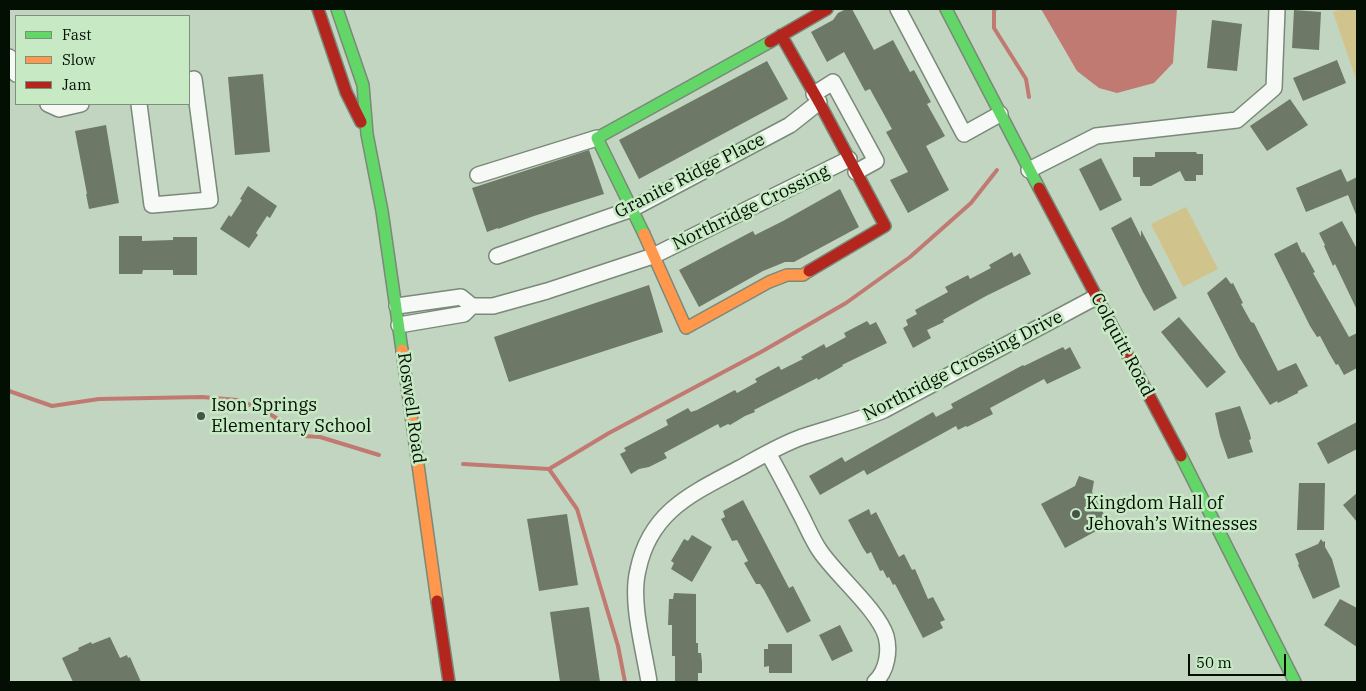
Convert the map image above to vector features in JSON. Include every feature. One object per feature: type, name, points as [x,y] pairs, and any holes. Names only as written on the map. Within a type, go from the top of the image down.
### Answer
[{"type":"street","name":"Roswell Road","points":[[318,9],[346,92],[367,134]]},
{"type":"street","name":"Roswell Road","points":[[338,9],[363,85],[367,134],[382,211],[397,306],[449,682]]},
{"type":"street","points":[[478,175],[598,138],[827,9]]},
{"type":"street","points":[[898,9],[964,134],[1000,114]]},
{"type":"street","name":"Colquitt Road","points":[[946,9],[1209,509],[1295,682]]},
{"type":"street","points":[[1029,170],[1096,136],[1237,120],[1274,88],[1277,9]]},
{"type":"street","name":"Northridge Crossing","points":[[598,138],[686,328],[769,282],[786,275],[803,275],[885,226],[781,35]]},
{"type":"street","points":[[9,57],[15,72]]},
{"type":"street","points":[[139,105],[152,205],[210,200],[194,79],[190,80]]},
{"type":"street","name":"Northridge Crossing","points":[[397,306],[461,297],[472,306],[493,306],[547,291],[653,256],[853,165],[876,161],[833,82],[817,98]]},
{"type":"street","name":"Granite Ridge Place","points":[[497,256],[632,209],[790,125],[817,98]]},
{"type":"street","points":[[50,105],[59,110],[77,105]]},
{"type":"street","name":"Northridge Crossing Drive","points":[[649,682],[635,598],[637,571],[645,546],[659,522],[680,501],[768,453],[800,438],[857,421],[884,410],[1096,297]]},
{"type":"street","name":"Northridge Crossing","points":[[399,325],[464,314],[472,306]]},
{"type":"street","points":[[768,453],[820,550],[833,569],[882,626],[886,637],[888,657],[881,677],[876,682]]},
{"type":"shaded area","points":[[1041,9],[1177,9],[1173,63],[1154,83],[1117,93],[1099,88],[1077,71]]},
{"type":"shaded area","points":[[1342,9],[1357,9],[1356,79],[1333,12]]},
{"type":"shaded area","points":[[1186,207],[1218,269],[1183,287],[1151,224]]},
{"type":"building","points":[[846,9],[852,9],[874,50],[893,40],[910,72],[914,70],[931,102],[927,104],[945,136],[926,146],[949,190],[908,213],[890,180],[908,172],[886,132],[892,129],[870,89],[865,91],[844,52],[827,62],[811,32],[833,20],[838,13]]},
{"type":"building","points":[[1294,10],[1321,12],[1319,50],[1292,48]]},
{"type":"building","points":[[1212,20],[1242,24],[1237,71],[1207,68]]},
{"type":"building","points":[[1337,60],[1346,83],[1303,101],[1293,78]]},
{"type":"building","points":[[767,61],[788,99],[639,179],[619,140]]},
{"type":"building","points":[[263,74],[270,152],[235,155],[228,77]]},
{"type":"building","points":[[1290,99],[1308,125],[1267,151],[1250,126]]},
{"type":"building","points":[[106,125],[119,203],[89,209],[75,131]]},
{"type":"building","points":[[589,150],[604,194],[487,232],[472,188]]},
{"type":"building","points":[[1155,152],[1196,152],[1197,154],[1203,154],[1203,175],[1196,175],[1196,181],[1185,181],[1180,171],[1151,186],[1140,186],[1140,177],[1133,177],[1133,157],[1155,157]]},
{"type":"building","points":[[1101,158],[1122,200],[1100,211],[1079,169]]},
{"type":"building","points":[[1341,169],[1347,182],[1357,177],[1357,217],[1348,195],[1306,212],[1296,188]]},
{"type":"building","points":[[248,186],[277,206],[270,218],[267,216],[249,248],[220,229],[229,215],[231,217]]},
{"type":"building","points":[[840,189],[859,227],[794,262],[785,262],[763,271],[699,307],[679,270],[753,231],[755,235],[783,221]]},
{"type":"building","points":[[1131,217],[1141,237],[1141,230],[1177,298],[1154,311],[1111,228]]},
{"type":"building","points":[[1342,221],[1357,249],[1357,310],[1335,264],[1333,266],[1319,233]]},
{"type":"building","points":[[119,236],[142,236],[142,241],[173,240],[173,237],[197,237],[197,275],[173,275],[173,270],[143,270],[142,274],[119,274]]},
{"type":"building","points":[[1297,242],[1349,337],[1357,333],[1357,368],[1344,375],[1338,364],[1336,365],[1320,336],[1317,337],[1310,326],[1274,254]]},
{"type":"building","points":[[1012,252],[1014,257],[1020,253],[1031,274],[986,296],[943,320],[944,322],[927,330],[931,338],[913,348],[903,328],[908,325],[906,320],[917,314],[915,310],[948,292],[945,287],[968,275],[970,279],[991,268],[989,265]]},
{"type":"building","points":[[1226,277],[1231,284],[1233,283],[1243,303],[1241,304],[1251,322],[1254,323],[1278,371],[1296,363],[1308,386],[1298,391],[1298,393],[1270,405],[1239,357],[1207,293]]},
{"type":"building","points":[[649,285],[663,332],[509,382],[494,337]]},
{"type":"building","points":[[1179,317],[1226,372],[1207,388],[1161,332]]},
{"type":"building","points":[[867,321],[870,325],[876,322],[887,343],[842,365],[818,380],[817,378],[754,410],[755,412],[730,425],[728,424],[720,428],[718,424],[664,453],[667,458],[631,474],[620,454],[626,451],[624,448],[668,425],[666,420],[688,408],[691,412],[697,410],[735,390],[737,393],[757,382],[755,379],[779,366],[781,370],[803,359],[801,357],[824,344],[826,348],[846,337],[844,333]]},
{"type":"building","points":[[1063,347],[1065,350],[1070,347],[1081,368],[1047,384],[1044,379],[990,408],[993,414],[958,430],[956,426],[867,475],[864,470],[820,495],[809,476],[842,457],[845,462],[933,412],[936,417],[953,408],[951,404],[1023,365]]},
{"type":"building","points":[[1240,406],[1250,434],[1251,439],[1249,440],[1253,452],[1228,459],[1215,413]]},
{"type":"building","points":[[1357,422],[1357,449],[1328,464],[1317,443]]},
{"type":"building","name":"Kingdom Hall of Jehovah’s Witnesses","points":[[1079,476],[1094,481],[1092,492],[1109,524],[1065,548],[1041,504],[1075,486]]},
{"type":"building","points":[[1299,483],[1325,483],[1324,530],[1297,530]]},
{"type":"building","points":[[1357,493],[1357,522],[1343,505]]},
{"type":"building","points":[[743,500],[789,588],[793,586],[811,621],[787,633],[764,590],[760,584],[756,584],[744,563],[748,561],[737,540],[732,541],[721,519],[725,517],[723,511]]},
{"type":"building","points":[[869,509],[871,515],[876,512],[899,557],[904,554],[912,570],[915,569],[928,599],[933,597],[945,620],[940,622],[943,628],[923,638],[895,584],[893,585],[889,577],[887,578],[883,570],[880,571],[871,552],[867,554],[863,548],[848,520]]},
{"type":"building","points":[[567,514],[578,585],[539,591],[527,519]]},
{"type":"building","points":[[692,535],[712,547],[692,582],[671,569],[674,563],[671,561],[684,539],[688,541]]},
{"type":"building","points":[[1321,539],[1323,542],[1325,541],[1325,547],[1332,559],[1340,587],[1313,599],[1295,554],[1318,544]]},
{"type":"building","points":[[674,593],[696,594],[696,643],[698,643],[698,653],[701,653],[702,662],[702,673],[698,673],[698,681],[675,682],[675,656],[672,656],[672,625],[668,625],[669,599],[673,599]]},
{"type":"building","points":[[1340,599],[1357,608],[1357,647],[1324,625]]},
{"type":"building","points":[[589,607],[600,682],[560,682],[550,612]]},
{"type":"building","points":[[840,625],[853,651],[832,661],[819,635]]},
{"type":"building","points":[[110,637],[120,658],[127,655],[128,658],[130,657],[141,682],[73,682],[62,658],[91,642],[92,644]]},
{"type":"building","points":[[768,644],[792,644],[792,673],[769,673],[769,666],[764,667],[764,649],[768,649]]},
{"type":"waterway","points":[[995,9],[994,28],[1026,79],[1029,97]]},
{"type":"waterway","points":[[463,464],[549,469],[609,433],[761,352],[846,303],[910,257],[971,203],[997,170]]},
{"type":"waterway","points":[[9,391],[52,406],[99,399],[202,397],[237,400],[264,410],[303,436],[320,437],[379,455]]},
{"type":"waterway","points":[[549,469],[577,509],[618,646],[625,682]]},
{"type":"traffic: fast","points":[[337,9],[363,85],[367,134],[382,211],[402,350]]},
{"type":"traffic: fast","points":[[946,9],[1039,188]]},
{"type":"traffic: fast","points":[[644,234],[597,138],[770,42]]},
{"type":"traffic: fast","points":[[1181,456],[1295,682]]},
{"type":"traffic: slow","points":[[644,234],[686,328],[769,282],[787,275],[803,275],[809,271]]},
{"type":"traffic: slow","points":[[402,350],[437,601]]},
{"type":"traffic: jam","points":[[318,9],[346,92],[361,122]]},
{"type":"traffic: jam","points":[[770,42],[827,9]]},
{"type":"traffic: jam","points":[[781,35],[885,226],[809,271]]},
{"type":"traffic: jam","points":[[1039,188],[1181,456]]},
{"type":"traffic: jam","points":[[437,601],[449,682]]},
{"type":"place","name":"Ison Springs Elementary School","points":[[201,416]]},
{"type":"place","name":"Kingdom Hall of Jehovah’s Witnesses","points":[[1076,514]]}]
